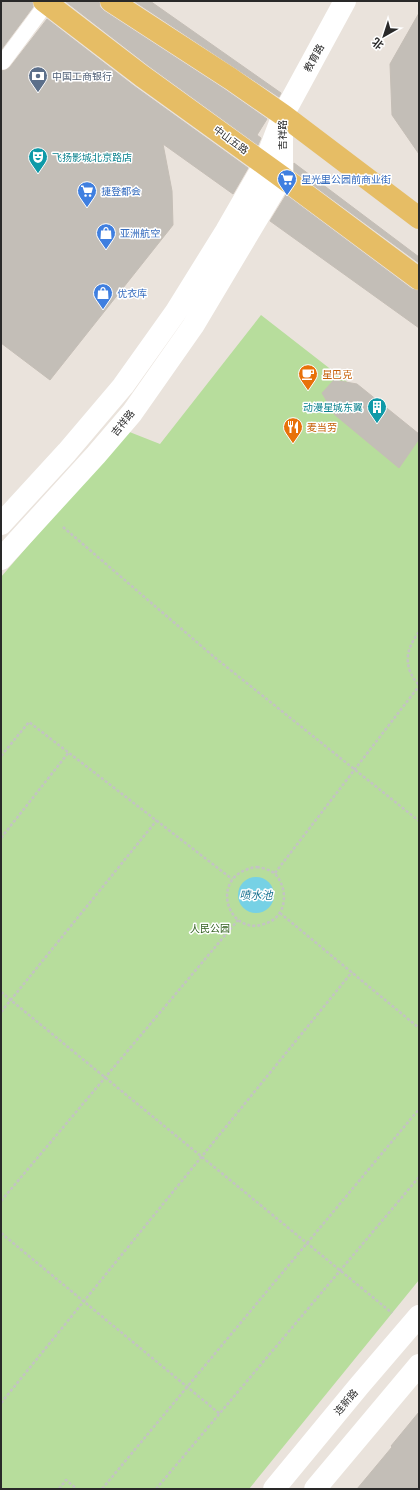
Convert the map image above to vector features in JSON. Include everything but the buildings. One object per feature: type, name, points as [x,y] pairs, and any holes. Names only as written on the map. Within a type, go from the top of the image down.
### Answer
[{"type":"main road","points":[[111,1],[282,115],[419,218]]},
{"type":"main road","name":"中山五路","points":[[45,2],[142,76],[282,177],[419,279]]},
{"type":"street","name":"教育路","points":[[282,115],[345,1]]},
{"type":"street","name":"吉祥路","points":[[1,524],[123,386],[175,313],[209,259],[264,165],[282,115]]},
{"type":"street","name":"吉祥路","points":[[1,559],[96,455],[132,412],[201,313],[282,177],[282,115]]},
{"type":"street","name":"连新路","points":[[274,1489],[414,1321]]},
{"type":"street","points":[[315,1489],[419,1365]]},
{"type":"lane","points":[[3,62],[45,2]]},
{"type":"path","points":[[45,512],[212,656],[419,821]]},
{"type":"path","points":[[275,873],[419,686],[413,679],[408,667],[407,654],[412,642],[419,632]]},
{"type":"path","points":[[1,756],[29,722],[232,879]]},
{"type":"path","points":[[1,838],[69,752]]},
{"type":"path","points":[[1,1012],[157,820]]},
{"type":"path","points":[[257,867],[275,873],[284,890],[285,900],[280,913],[276,918],[268,923],[258,926],[238,920],[232,913],[226,896],[232,879],[239,872],[247,868],[257,867]]},
{"type":"path","points":[[280,913],[419,1028]]},
{"type":"path","points":[[1,1201],[238,920]]},
{"type":"path","points":[[1,1403],[352,972]]},
{"type":"path","points":[[1,992],[340,1270],[414,1321]]},
{"type":"path","points":[[102,1489],[419,1109]]},
{"type":"path","points":[[156,1489],[419,1177]]},
{"type":"path","points":[[1,1233],[220,1414]]},
{"type":"path","points":[[59,1489],[66,1480],[77,1489]]},
{"type":"green space","name":"人民公园","points":[[261,315],[419,438],[419,1280],[249,1489],[1,1489],[1,577],[127,431],[160,444]]},
{"type":"water","name":"喷水池","points":[[256,877],[269,882],[274,895],[269,908],[256,913],[243,908],[238,895],[243,882]]},
{"type":"place","name":"中国工商银行","points":[[38,93]]},
{"type":"place","name":"飞扬影城北京路店","points":[[38,174]]},
{"type":"place","name":"星光里公园前商业街","points":[[287,196]]},
{"type":"place","name":"捷登都会","points":[[87,208]]},
{"type":"place","name":"亚洲航空","points":[[106,250]]},
{"type":"place","name":"优衣库","points":[[103,310]]},
{"type":"place","name":"星巴克","points":[[308,391]]},
{"type":"place","name":"动漫星城东翼","points":[[377,424]]},
{"type":"place","name":"麦当劳","points":[[293,444]]}]
